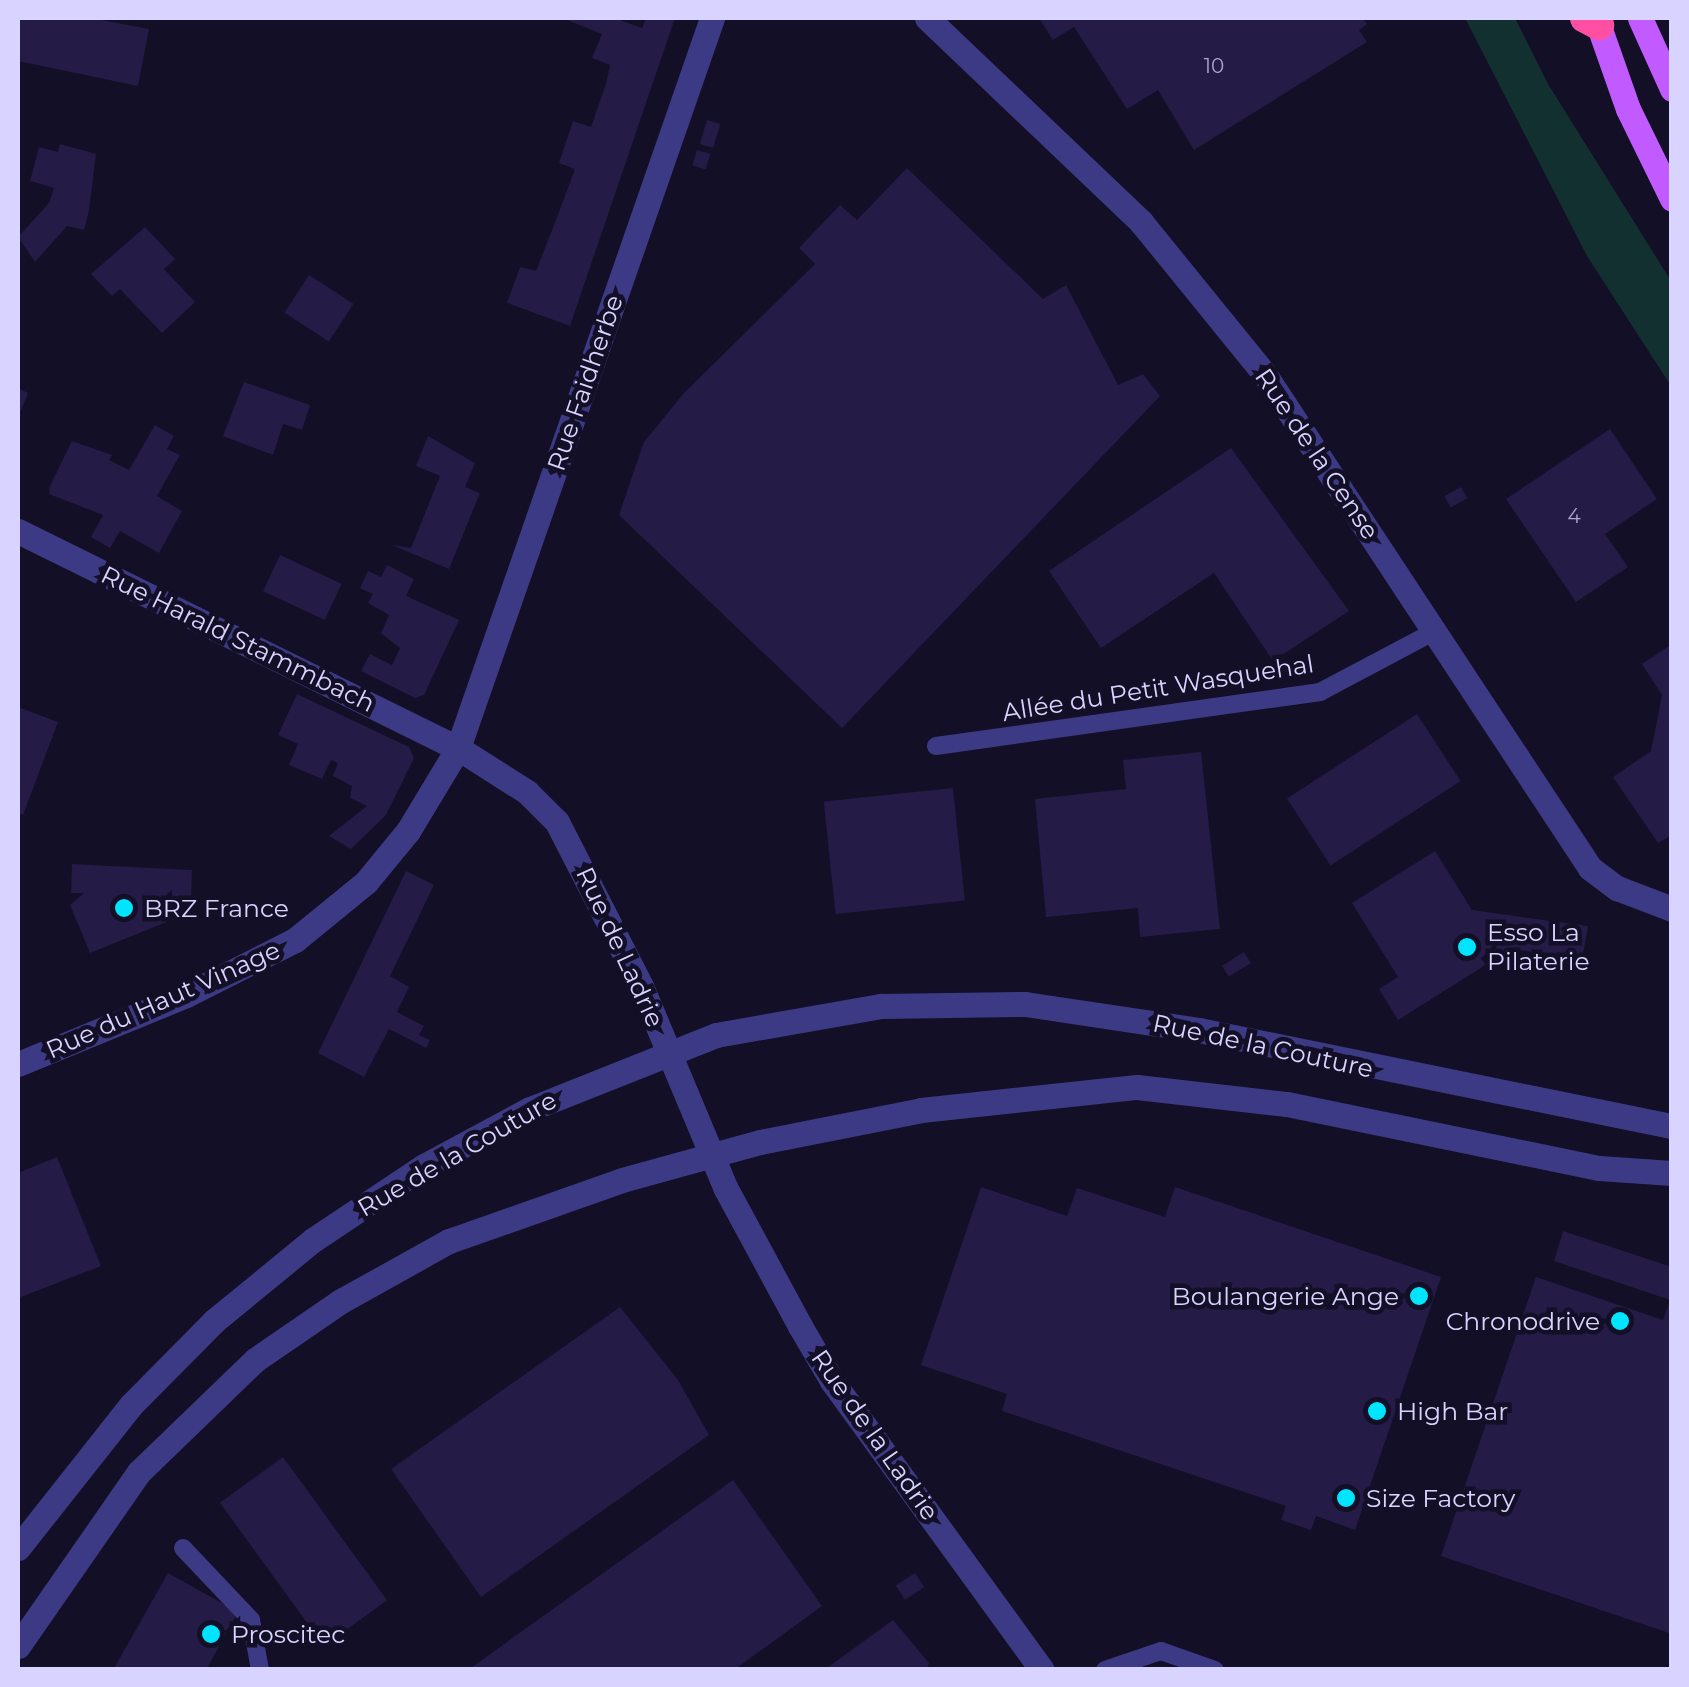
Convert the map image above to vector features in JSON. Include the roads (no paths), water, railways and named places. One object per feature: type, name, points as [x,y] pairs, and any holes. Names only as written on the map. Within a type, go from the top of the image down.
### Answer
[{"type":"main road","points":[[1640,18],[1672,89]]},
{"type":"main road","points":[[1593,20],[1628,109],[1672,199]]},
{"type":"street","name":"Rue Faidherbe","points":[[458,748],[712,18]]},
{"type":"street","name":"Rue de la Cense","points":[[927,18],[1141,222],[1271,384],[1590,868],[1617,888],[1672,909]]},
{"type":"street","name":"Rue Harald Stammbach","points":[[18,531],[458,748]]},
{"type":"street","name":"Rue de Ladrie","points":[[458,748],[528,792],[557,822],[667,1050],[726,1189]]},
{"type":"street","name":"Rue du Haut Vinage","points":[[18,1064],[186,995],[295,940],[390,856],[458,748]]},
{"type":"street","name":"Rue de la Couture","points":[[18,1548],[131,1405],[214,1321],[313,1240],[493,1127],[667,1050],[811,1014],[881,1006],[1025,1004],[1199,1030],[1672,1126]]},
{"type":"street","name":"Rue de la Couture","points":[[18,1646],[79,1550],[162,1446],[205,1402],[312,1319],[412,1260],[502,1218],[711,1156],[995,1097],[1136,1087],[1270,1101],[1599,1168],[1672,1173]]},
{"type":"street","name":"Rue de la Ladrie","points":[[726,1189],[832,1380],[1042,1670]]},
{"type":"lane","name":"Allée du Petit Wasquehal","points":[[936,746],[1320,692],[1435,630]]},
{"type":"lane","points":[[182,1548],[251,1620],[260,1670]]},
{"type":"lane","points":[[1105,1670],[1161,1651],[1214,1670]]},
{"type":"place","name":"BRZ France","points":[[124,908]]},
{"type":"place","name":"Esso La Pilaterie","points":[[1467,947]]},
{"type":"place","name":"Boulangerie Ange","points":[[1419,1296]]},
{"type":"place","name":"Chronodrive","points":[[1620,1321]]},
{"type":"place","name":"High Bar","points":[[1377,1411]]},
{"type":"place","name":"Size Factory","points":[[1346,1498]]},
{"type":"place","name":"Proscitec","points":[[211,1634]]}]
